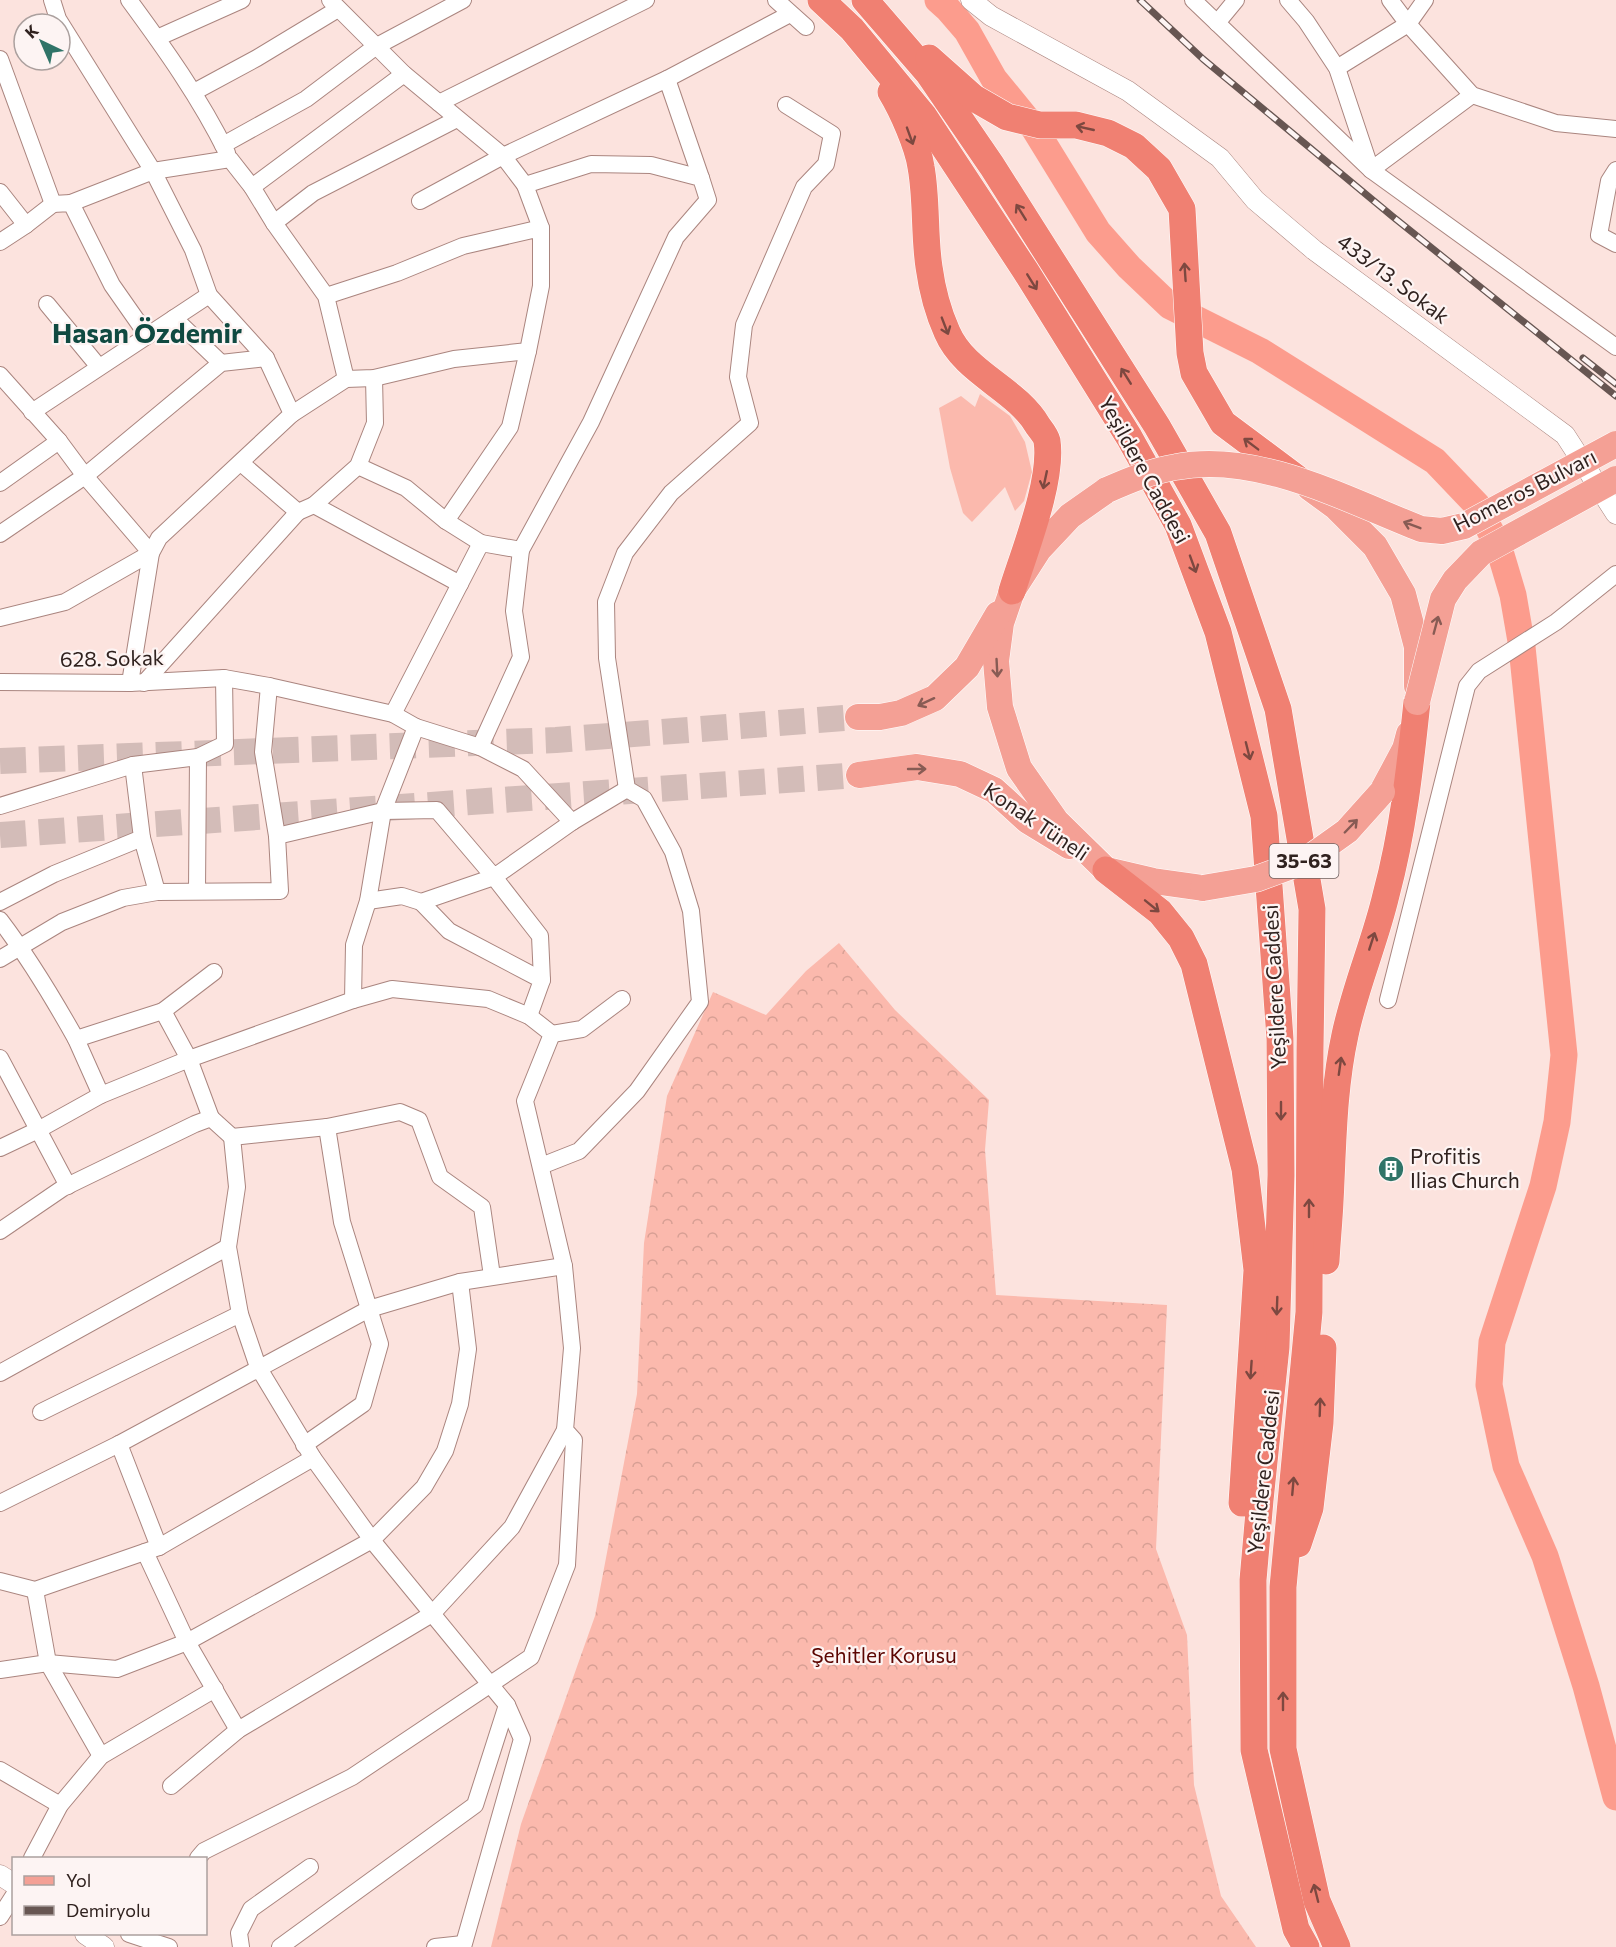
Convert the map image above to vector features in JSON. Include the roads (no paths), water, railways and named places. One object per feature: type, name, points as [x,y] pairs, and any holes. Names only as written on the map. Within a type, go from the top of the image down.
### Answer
[{"type":"highway","name":"Yeşildere Caddesi","points":[[821,0],[852,29],[923,115],[965,177],[1129,437],[1178,525],[1218,632],[1264,816],[1280,1040],[1281,1175],[1276,1347],[1253,1580],[1254,1750],[1296,1929],[1306,1947]]},
{"type":"highway","name":"Yeşildere Caddesi","points":[[867,0],[929,74],[992,166],[1163,435],[1218,533],[1278,709],[1312,909],[1309,1312],[1283,1587],[1283,1749],[1317,1901],[1337,1947]]},
{"type":"highway","points":[[867,0],[974,98],[1007,117],[1040,125],[1076,126],[1108,134],[1134,146],[1159,169],[1182,209],[1190,353],[1194,373],[1223,423],[1298,479]]},
{"type":"highway","points":[[852,29],[900,108],[921,166],[929,267],[937,304],[948,335],[960,353],[1033,416],[1047,440],[1047,469],[1041,500],[1012,591]]},
{"type":"highway","points":[[1283,1587],[1310,1508],[1320,1423],[1333,1124],[1341,1057],[1354,997],[1386,898],[1399,839],[1409,784],[1416,702]]},
{"type":"highway","points":[[1106,870],[1160,912],[1181,938],[1194,964],[1245,1169],[1257,1270],[1239,1546],[1241,1606],[1254,1750]]},
{"type":"main road","name":"Homeros Bulvarı","points":[[1298,479],[1421,529],[1442,531],[1464,526],[1616,444]]},
{"type":"main road","points":[[858,717],[880,717],[901,713],[935,698],[967,668],[1039,549],[1070,516],[1107,490],[1142,475],[1178,466],[1215,464],[1253,469],[1298,479],[1336,507],[1375,546],[1403,594],[1417,647],[1416,702]]},
{"type":"main road","name":"Homeros Bulvarı","points":[[1416,702],[1443,599],[1455,580],[1481,554],[1616,479]]},
{"type":"main road","points":[[1012,591],[1001,623],[996,661],[1000,707],[1019,768],[1056,821],[1106,870]]},
{"type":"main road","name":"35-63","points":[[1106,870],[1153,881],[1203,888],[1256,879],[1305,861],[1347,831],[1382,792],[1404,749],[1416,702]]},
{"type":"main road","name":"Konak Tüneli","points":[[859,775],[916,767],[960,774],[994,790],[1028,821],[1106,870]]},
{"type":"street","points":[[52,0],[58,19],[153,171],[193,250],[209,295],[266,358],[292,414]]},
{"type":"street","points":[[129,0],[194,92],[226,152],[326,296],[346,379]]},
{"type":"street","points":[[157,38],[223,4],[242,0]]},
{"type":"street","points":[[0,242],[53,204],[71,203],[153,171],[226,152],[306,99],[375,47],[464,0]]},
{"type":"street","points":[[439,103],[646,0]]},
{"type":"street","points":[[776,0],[806,27]]},
{"type":"street","name":"433/13. Sokak","points":[[970,0],[991,16],[1128,91],[1220,158],[1256,200],[1314,250],[1565,435],[1616,514]]},
{"type":"street","points":[[1193,0],[1371,170],[1616,347]]},
{"type":"street","points":[[1217,23],[1236,0]]},
{"type":"street","points":[[1288,0],[1306,21],[1337,68],[1371,170]]},
{"type":"street","points":[[1390,0],[1408,24],[1472,95],[1556,123],[1616,129]]},
{"type":"street","points":[[1337,68],[1408,24],[1425,0]]},
{"type":"street","points":[[194,92],[257,58],[334,4],[404,74],[503,156],[525,185],[541,228],[541,286],[528,351],[510,427],[446,521]]},
{"type":"street","points":[[420,201],[503,156],[667,79],[790,14]]},
{"type":"street","points":[[0,59],[53,204]]},
{"type":"street","points":[[252,187],[404,74]]},
{"type":"street","points":[[480,747],[522,657],[513,611],[521,550],[591,422],[676,237],[708,200],[667,79]]},
{"type":"street","points":[[1371,170],[1472,95]]},
{"type":"street","points":[[627,789],[607,658],[606,602],[625,553],[671,493],[750,423],[738,378],[744,325],[804,187],[826,164],[832,134],[786,105]]},
{"type":"street","points":[[274,223],[313,193],[457,119]]},
{"type":"street","points":[[525,185],[591,164],[651,165],[700,178]]},
{"type":"street","points":[[1616,170],[1609,182],[1599,235],[1616,244]]},
{"type":"street","points":[[0,192],[26,225]]},
{"type":"street","points":[[71,203],[112,285],[147,335]]},
{"type":"street","points":[[326,296],[397,273],[463,246],[541,228]]},
{"type":"street","points":[[32,412],[209,295]]},
{"type":"street","points":[[46,304],[99,367]]},
{"type":"street","points":[[174,318],[221,363]]},
{"type":"street","points":[[137,683],[151,553],[159,538],[292,414],[346,379],[374,378],[454,358],[528,351]]},
{"type":"street","points":[[0,534],[85,476],[221,363],[266,358]]},
{"type":"street","points":[[0,375],[59,441],[85,476],[151,553]]},
{"type":"street","points":[[137,683],[298,512],[314,505],[358,466],[375,423],[374,378]]},
{"type":"street","points":[[0,483],[59,441]]},
{"type":"street","points":[[241,463],[298,512]]},
{"type":"street","points":[[358,466],[406,488],[446,521],[481,543],[521,550]]},
{"type":"street","points":[[314,505],[460,584]]},
{"type":"street","points":[[393,714],[481,543]]},
{"type":"street","points":[[0,618],[65,602],[151,553]]},
{"type":"street","points":[[1388,1000],[1467,686],[1479,671],[1556,622],[1616,574]]},
{"type":"street","points":[[0,806],[133,765],[198,757],[225,744],[224,678]]},
{"type":"street","name":"628. Sokak","points":[[0,682],[137,683],[224,678],[393,714],[416,727],[480,747],[523,769],[572,822]]},
{"type":"street","points":[[0,959],[62,922],[123,898],[157,892],[280,891],[277,836],[263,752],[269,686]]},
{"type":"street","points":[[353,1000],[354,945],[368,901],[383,811],[416,727]]},
{"type":"street","points":[[197,891],[198,757]]},
{"type":"street","points":[[133,765],[142,838],[157,892]]},
{"type":"street","points":[[421,902],[494,877],[572,822],[627,789]]},
{"type":"street","points":[[541,1166],[579,1151],[637,1090],[700,1002],[691,911],[673,852],[644,799],[627,789]]},
{"type":"street","points":[[277,836],[383,811],[436,810],[494,877],[540,936],[542,980],[529,1016]]},
{"type":"street","points":[[0,902],[54,874],[142,838]]},
{"type":"street","points":[[368,901],[402,896],[421,902],[449,931],[542,980]]},
{"type":"street","points":[[0,921],[47,987],[76,1039],[101,1095]]},
{"type":"street","points":[[76,1039],[163,1011],[214,972]]},
{"type":"street","points":[[0,1148],[101,1095],[189,1059],[353,1000],[392,989],[488,999],[529,1016],[552,1034],[582,1029],[622,999]]},
{"type":"street","points":[[163,1011],[189,1059],[211,1118],[232,1137],[237,1187],[228,1247],[240,1314],[258,1367],[309,1452],[372,1540],[507,1706],[522,1739],[463,1945],[435,1947]]},
{"type":"street","points":[[171,1786],[238,1730],[432,1614],[512,1527],[565,1430],[572,1348],[564,1266],[525,1101],[552,1034]]},
{"type":"street","points":[[0,1058],[68,1186]]},
{"type":"street","points":[[232,1137],[327,1127],[400,1112],[418,1120],[440,1177],[482,1207],[492,1276]]},
{"type":"street","points":[[0,1231],[68,1186],[211,1118]]},
{"type":"street","points":[[0,1581],[35,1590],[152,1549],[309,1452],[363,1404],[380,1344],[342,1222],[327,1127]]},
{"type":"street","points":[[0,1373],[228,1247]]},
{"type":"street","points":[[0,1503],[119,1444],[369,1309],[460,1282],[564,1266]]},
{"type":"street","points":[[0,1670],[48,1663],[117,1669],[187,1642],[372,1540],[424,1486],[445,1451],[460,1404],[468,1348],[460,1282]]},
{"type":"street","points":[[41,1412],[240,1314]]},
{"type":"street","points":[[199,1857],[204,1851],[352,1777],[531,1657],[567,1565],[574,1440],[565,1430]]},
{"type":"street","points":[[119,1444],[152,1549],[187,1642],[238,1730]]},
{"type":"street","points":[[35,1590],[48,1663],[100,1756]]},
{"type":"street","points":[[33,1857],[60,1805],[100,1756],[215,1689]]},
{"type":"street","points":[[280,1947],[475,1805],[507,1706]]},
{"type":"street","points":[[0,1770],[60,1805]]},
{"type":"street","points":[[241,1947],[239,1933],[251,1909],[310,1867]]},
{"type":"street","points":[[0,1917],[12,1898]]},
{"type":"street","points":[[86,1935],[104,1947]]},
{"type":"street","points":[[118,1947],[129,1935]]},
{"type":"street","points":[[133,1935],[169,1947]]},
{"type":"waterway","points":[[938,0],[967,31],[994,79],[1034,128],[1098,232],[1129,267],[1170,306],[1260,351],[1435,461],[1477,505],[1499,548],[1513,595],[1522,647],[1564,1055],[1557,1122],[1543,1186],[1492,1342],[1489,1385],[1506,1466],[1545,1556],[1586,1686],[1616,1797]]},
{"type":"tunnel","points":[[0,761],[556,740],[858,717]]},
{"type":"tunnel","points":[[0,835],[859,775]]},
{"type":"railway","points":[[1140,0],[1203,59],[1392,216],[1616,396]]},
{"type":"railway","points":[[1583,358],[1616,384]]},
{"type":"place","name":"Profitis Ilias Church","points":[[1391,1169]]},
{"type":"district","name":"Hasan Özdemir","points":[[147,334]]},
{"type":"park label","name":"Şehitler Korusu","points":[[884,1656]]}]
